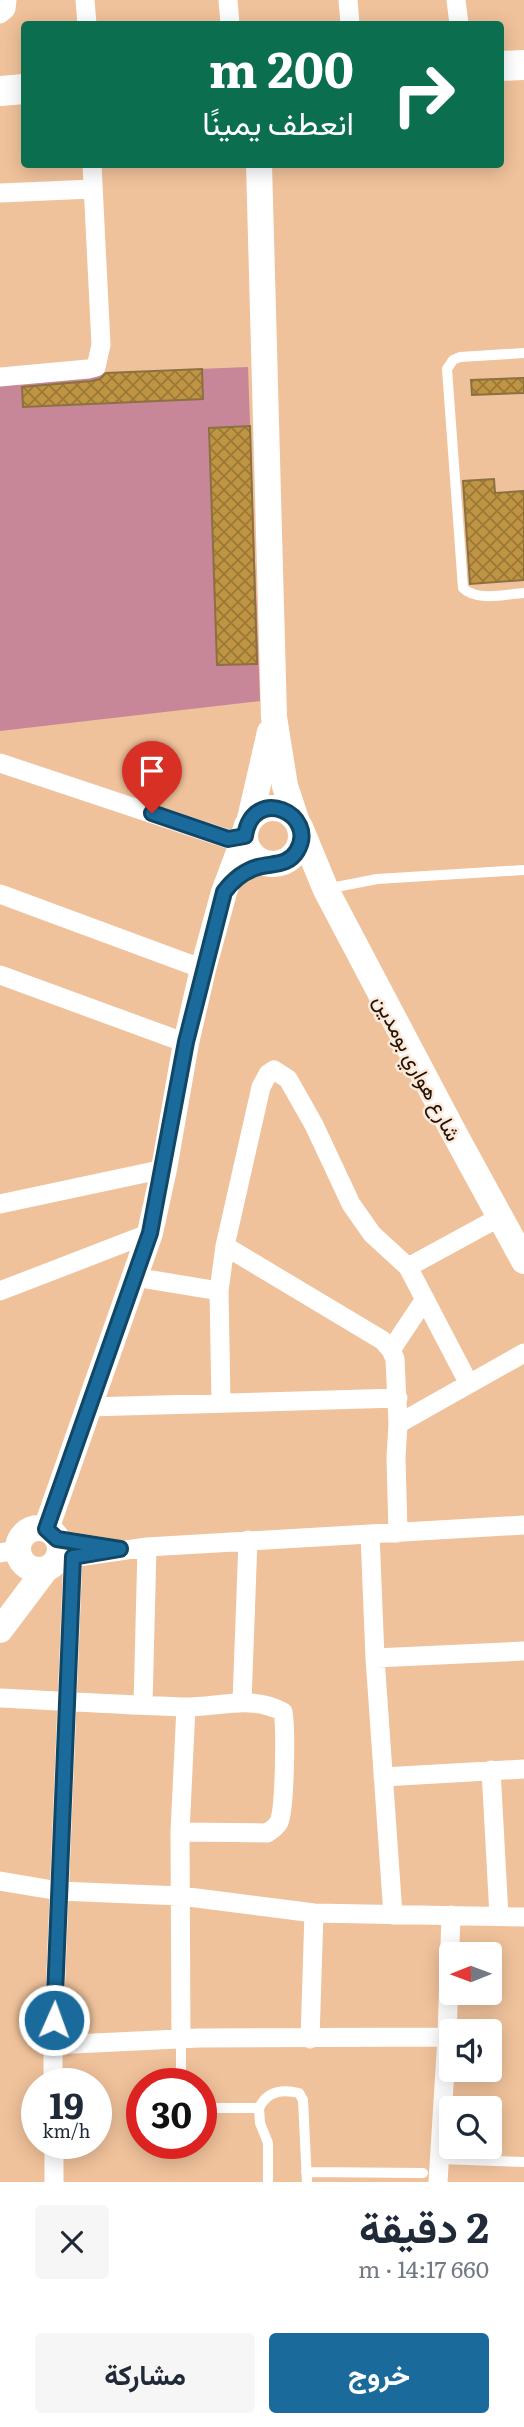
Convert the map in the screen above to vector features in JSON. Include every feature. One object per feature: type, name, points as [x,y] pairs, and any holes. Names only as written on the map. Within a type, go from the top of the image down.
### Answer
[{"type":"main road","points":[[504,66],[524,65]]},
{"type":"main road","points":[[0,90],[21,89]]},
{"type":"street","points":[[0,14],[6,9],[7,0]]},
{"type":"street","points":[[85,0],[87,21]]},
{"type":"street","points":[[228,0],[230,21]]},
{"type":"street","points":[[348,0],[350,21]]},
{"type":"street","points":[[456,0],[458,21]]},
{"type":"street","points":[[0,377],[96,367],[101,345],[92,168]]},
{"type":"street","points":[[4,1624],[40,1552],[150,1233],[186,1042],[203,969],[224,892],[248,828],[274,717],[263,171]]},
{"type":"street","points":[[0,192],[92,189]]},
{"type":"street","name":"شارع هواري بومدين","points":[[274,717],[283,775],[321,881],[524,1261]]},
{"type":"street","points":[[0,763],[228,839],[248,828]]},
{"type":"street","points":[[224,892],[245,872],[259,866],[279,863],[298,850],[301,835],[298,823],[290,813],[273,808],[256,813],[248,828],[250,853],[264,863],[279,863],[303,863],[321,881]]},
{"type":"street","points":[[0,894],[203,969]]},
{"type":"street","points":[[0,975],[186,1042]]},
{"type":"street","points":[[221,1403],[219,1291],[225,1246],[261,1087],[268,1074],[275,1070],[288,1079],[314,1125],[351,1204],[372,1234],[408,1268],[469,1384]]},
{"type":"street","points":[[0,1204],[164,1169]]},
{"type":"street","points":[[408,1268],[500,1217]]},
{"type":"street","points":[[0,1291],[150,1233]]},
{"type":"street","points":[[225,1246],[382,1340],[391,1350],[395,1359],[398,1398],[398,1533]]},
{"type":"street","points":[[134,1277],[219,1291]]},
{"type":"street","points":[[391,1350],[425,1299]]},
{"type":"street","points":[[398,1424],[524,1353]]},
{"type":"street","points":[[89,1407],[398,1398]]},
{"type":"street","points":[[40,1552],[524,1525]]},
{"type":"street","points":[[370,1534],[375,1658],[393,1915]]},
{"type":"street","points":[[242,1702],[248,1540]]},
{"type":"street","points":[[143,1705],[147,1547]]},
{"type":"street","points":[[40,1552],[68,1701],[53,2068]]},
{"type":"street","points":[[375,1658],[524,1651]]},
{"type":"street","points":[[0,1698],[187,1707],[242,1702],[274,1707],[283,1712],[280,1821],[273,1830],[267,1833],[180,1832]]},
{"type":"street","points":[[181,2039],[180,1832],[187,1707]]},
{"type":"street","points":[[383,1777],[524,1769]]},
{"type":"street","points":[[491,1770],[499,1916]]},
{"type":"street","points":[[0,1881],[59,1891],[181,1896],[314,1913],[524,1917]]},
{"type":"street","points":[[310,2039],[314,1913]]},
{"type":"street","points":[[448,2019],[451,1915]]},
{"type":"street","points":[[52,2045],[181,2039],[439,2037]]},
{"type":"street","points":[[430,2177],[439,2158]]},
{"type":"street","points":[[54,2159],[54,2182]]},
{"type":"lane","points":[[524,353],[460,357],[453,360],[447,369],[463,588],[478,596],[524,593]]},
{"type":"lane","points":[[321,881],[524,870]]},
{"type":"lane","points":[[181,2039],[181,2068]]},
{"type":"lane","points":[[268,2182],[268,2143],[260,2123],[259,2108],[263,2099],[278,2091],[299,2093],[303,2100],[306,2177],[430,2177]]},
{"type":"lane","points":[[217,2108],[259,2108]]},
{"type":"lane","points":[[460,2159],[524,2162]]},
{"type":"shaded area","points":[[248,367],[260,701],[0,731],[0,377]]},
{"type":"building","points":[[202,369],[203,399],[23,407],[22,387],[91,381],[100,379],[106,373]]},
{"type":"building","points":[[524,378],[524,393],[472,395],[471,380]]},
{"type":"building","points":[[250,426],[257,664],[217,665],[209,428]]},
{"type":"building","points":[[494,479],[495,493],[524,491],[524,580],[470,584],[463,481]]},
{"type":"route","points":[[54,2020],[73,1557],[120,1549],[57,1539],[46,1529],[150,1233],[186,1042],[224,892],[245,872],[259,866],[286,862],[298,850],[301,835],[296,819],[282,809],[264,809],[256,813],[246,827],[245,836],[228,839],[152,813]]}]
